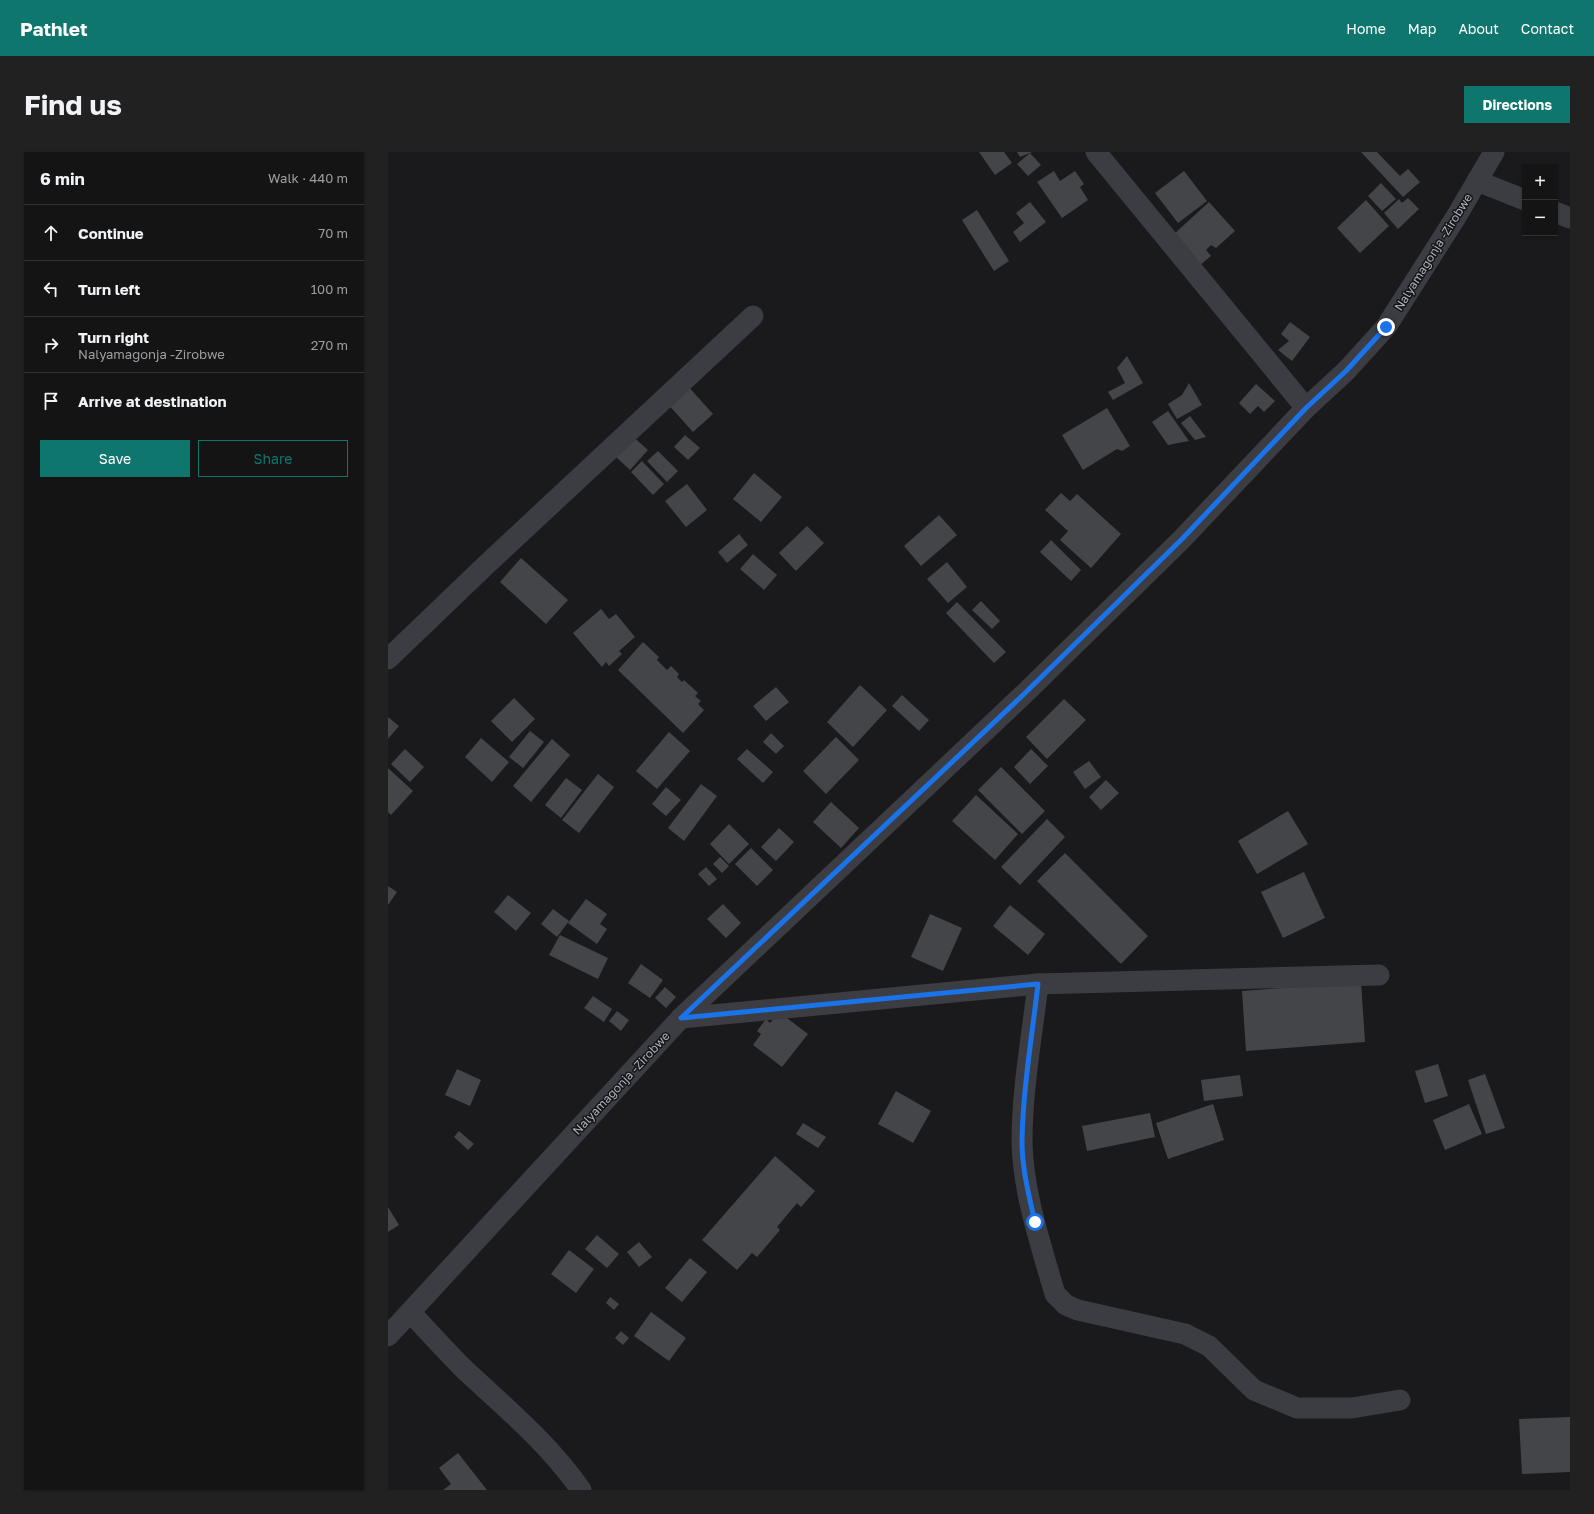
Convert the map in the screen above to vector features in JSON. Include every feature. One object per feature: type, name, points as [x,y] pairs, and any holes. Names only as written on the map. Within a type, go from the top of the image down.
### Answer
[{"type":"street","points":[[1096,152],[1306,408]]},
{"type":"street","name":"Nalyamagonja -Zirobwe","points":[[388,1336],[681,1018],[1023,695],[1182,539],[1306,408],[1346,371],[1386,327],[1494,152]]},
{"type":"street","points":[[1477,181],[1522,199]]},
{"type":"street","points":[[1558,213],[1570,218]]},
{"type":"street","points":[[388,659],[486,565],[753,316]]},
{"type":"street","points":[[681,1018],[1038,984],[1379,975]]},
{"type":"street","points":[[1038,984],[1024,1107],[1022,1143],[1027,1185],[1055,1294],[1066,1305],[1078,1310],[1185,1334],[1209,1346],[1254,1390],[1297,1408],[1352,1408],[1400,1400]]},
{"type":"street","points":[[410,1312],[464,1369],[519,1418],[571,1475],[581,1490]]},
{"type":"building","points":[[979,152],[1004,152],[1012,163],[995,175]]},
{"type":"building","points":[[1017,152],[1032,152],[1020,157]]},
{"type":"building","points":[[1361,152],[1377,152],[1400,176],[1408,169],[1420,182],[1403,197]]},
{"type":"building","points":[[1030,153],[1041,165],[1028,176],[1017,164]]},
{"type":"building","points":[[1054,171],[1060,181],[1075,171],[1084,184],[1080,187],[1088,200],[1062,218],[1037,182]]},
{"type":"building","points":[[1184,171],[1207,201],[1178,223],[1155,193]]},
{"type":"building","points":[[1381,183],[1396,199],[1382,211],[1368,196]]},
{"type":"building","points":[[1408,198],[1419,209],[1398,229],[1384,213],[1399,199],[1402,203]]},
{"type":"building","points":[[1366,200],[1389,226],[1360,253],[1337,228]]},
{"type":"building","points":[[1030,202],[1046,222],[1020,242],[1013,232],[1024,223],[1016,213]]},
{"type":"building","points":[[1209,202],[1235,231],[1216,248],[1211,245],[1206,250],[1211,256],[1200,265],[1173,235]]},
{"type":"building","points":[[977,210],[1009,261],[994,271],[962,220]]},
{"type":"building","points":[[1290,322],[1310,337],[1292,361],[1278,350],[1289,341],[1281,334]]},
{"type":"building","points":[[1127,356],[1143,383],[1113,400],[1108,392],[1125,383],[1117,368]]},
{"type":"building","points":[[1189,383],[1202,405],[1177,419],[1168,404],[1182,395]]},
{"type":"building","points":[[686,384],[713,414],[693,432],[666,402]]},
{"type":"building","points":[[1256,384],[1275,401],[1264,412],[1258,406],[1250,414],[1239,403]]},
{"type":"building","points":[[1107,408],[1130,446],[1122,451],[1117,449],[1083,470],[1062,435]]},
{"type":"building","points":[[1168,411],[1189,441],[1168,445],[1152,422]]},
{"type":"building","points":[[1190,416],[1206,437],[1195,440],[1181,423]]},
{"type":"building","points":[[631,435],[648,450],[630,470],[614,455]]},
{"type":"building","points":[[685,435],[700,448],[688,460],[674,447]]},
{"type":"building","points":[[658,451],[678,471],[667,482],[647,461]]},
{"type":"building","points":[[642,461],[664,484],[653,495],[631,472]]},
{"type":"building","points":[[754,473],[782,497],[761,522],[733,499]]},
{"type":"building","points":[[687,484],[707,510],[686,527],[665,501]]},
{"type":"building","points":[[1061,493],[1070,501],[1077,494],[1121,534],[1091,568],[1060,540],[1068,531],[1045,510]]},
{"type":"building","points":[[939,515],[957,535],[921,566],[904,546]]},
{"type":"building","points":[[807,526],[824,543],[796,571],[779,553]]},
{"type":"building","points":[[739,534],[748,545],[727,563],[718,552]]},
{"type":"building","points":[[1051,540],[1081,570],[1071,581],[1040,552]]},
{"type":"building","points":[[753,554],[777,575],[764,590],[740,569]]},
{"type":"building","points":[[521,558],[568,600],[546,624],[500,582]]},
{"type":"building","points":[[947,562],[967,587],[948,603],[927,579]]},
{"type":"building","points":[[981,601],[1000,621],[992,629],[972,610]]},
{"type":"building","points":[[957,602],[1006,652],[994,663],[946,613]]},
{"type":"building","points":[[601,609],[609,619],[616,614],[635,637],[619,651],[622,654],[609,666],[606,662],[602,667],[573,633]]},
{"type":"building","points":[[643,642],[659,657],[657,660],[667,670],[671,666],[679,674],[677,677],[682,682],[684,680],[698,693],[695,696],[701,701],[698,704],[704,710],[683,733],[618,670]]},
{"type":"building","points":[[860,685],[887,710],[853,747],[827,722]]},
{"type":"building","points":[[776,687],[789,702],[766,721],[753,706]]},
{"type":"building","points":[[902,695],[929,720],[919,731],[892,706]]},
{"type":"building","points":[[514,698],[535,719],[512,742],[491,721]]},
{"type":"building","points":[[1064,699],[1086,720],[1047,759],[1026,737]]},
{"type":"building","points":[[388,717],[399,726],[388,739]]},
{"type":"building","points":[[530,731],[544,742],[523,768],[509,757]]},
{"type":"building","points":[[669,732],[690,751],[657,789],[636,771]]},
{"type":"building","points":[[771,733],[784,746],[776,754],[763,742]]},
{"type":"building","points":[[836,737],[859,760],[826,794],[803,771]]},
{"type":"building","points":[[481,738],[509,762],[492,782],[465,757]]},
{"type":"building","points":[[552,739],[570,755],[531,802],[513,786]]},
{"type":"building","points":[[405,749],[424,767],[410,782],[391,764]]},
{"type":"building","points":[[747,749],[773,772],[763,783],[737,759]]},
{"type":"building","points":[[1031,749],[1048,766],[1030,784],[1014,767]]},
{"type":"building","points":[[1089,761],[1101,777],[1085,789],[1073,772]]},
{"type":"building","points":[[1001,767],[1045,811],[1022,834],[978,790]]},
{"type":"building","points":[[388,768],[413,791],[391,815],[388,812]]},
{"type":"building","points":[[598,774],[614,787],[579,833],[562,820]]},
{"type":"building","points":[[566,778],[582,790],[561,818],[545,805]]},
{"type":"building","points":[[1106,780],[1119,793],[1101,810],[1089,797]]},
{"type":"building","points":[[701,784],[717,796],[684,841],[668,828]]},
{"type":"building","points":[[666,787],[681,800],[666,816],[652,804]]},
{"type":"building","points":[[976,795],[1018,834],[995,860],[952,821]]},
{"type":"building","points":[[831,802],[859,828],[841,848],[813,822]]},
{"type":"building","points":[[1288,811],[1308,844],[1257,874],[1238,841]]},
{"type":"building","points":[[1047,819],[1065,837],[1020,885],[1001,867]]},
{"type":"building","points":[[729,824],[749,844],[729,864],[710,844]]},
{"type":"building","points":[[779,828],[794,842],[776,861],[761,847]]},
{"type":"building","points":[[751,848],[773,870],[757,886],[735,864]]},
{"type":"building","points":[[1065,853],[1148,936],[1121,964],[1037,881]]},
{"type":"building","points":[[720,857],[729,866],[722,873],[713,864]]},
{"type":"building","points":[[706,867],[717,879],[709,886],[698,874]]},
{"type":"building","points":[[1304,872],[1325,918],[1283,938],[1261,892]]},
{"type":"building","points":[[388,886],[397,892],[388,905]]},
{"type":"building","points":[[508,895],[531,913],[516,931],[494,912]]},
{"type":"building","points":[[586,899],[607,914],[600,924],[607,929],[597,944],[568,923]]},
{"type":"building","points":[[723,904],[741,923],[726,938],[707,919]]},
{"type":"building","points":[[1010,905],[1045,934],[1028,955],[993,926]]},
{"type":"building","points":[[553,909],[569,921],[557,937],[541,924]]},
{"type":"building","points":[[930,914],[962,928],[943,971],[911,957]]},
{"type":"building","points":[[560,935],[608,958],[598,979],[549,955]]},
{"type":"building","points":[[641,964],[663,980],[650,998],[628,983]]},
{"type":"building","points":[[1361,982],[1365,1042],[1246,1051],[1242,991]]},
{"type":"building","points":[[665,987],[676,997],[666,1008],[655,998]]},
{"type":"building","points":[[593,996],[612,1009],[604,1022],[584,1008]]},
{"type":"building","points":[[617,1011],[629,1020],[621,1031],[609,1021]]},
{"type":"building","points":[[779,1012],[808,1034],[782,1067],[753,1045],[761,1034],[757,1031],[766,1019],[770,1023]]},
{"type":"building","points":[[1438,1064],[1448,1096],[1425,1103],[1415,1071]]},
{"type":"building","points":[[457,1069],[481,1080],[470,1106],[445,1095]]},
{"type":"building","points":[[1485,1074],[1505,1128],[1486,1134],[1468,1080]]},
{"type":"building","points":[[1240,1075],[1243,1096],[1204,1101],[1201,1080]]},
{"type":"building","points":[[896,1091],[931,1111],[913,1143],[878,1124]]},
{"type":"building","points":[[1213,1104],[1224,1140],[1168,1159],[1156,1123]]},
{"type":"building","points":[[1469,1104],[1482,1134],[1445,1150],[1433,1120]]},
{"type":"building","points":[[1150,1113],[1155,1137],[1087,1151],[1082,1126]]},
{"type":"building","points":[[803,1123],[826,1137],[818,1148],[796,1134]]},
{"type":"building","points":[[459,1131],[474,1144],[468,1150],[454,1137]]},
{"type":"building","points":[[775,1156],[815,1191],[801,1207],[797,1203],[777,1227],[780,1230],[757,1257],[752,1253],[737,1270],[702,1240]]},
{"type":"building","points":[[388,1207],[399,1225],[388,1232]]},
{"type":"building","points":[[597,1235],[619,1254],[607,1268],[585,1249]]},
{"type":"building","points":[[639,1242],[652,1257],[639,1267],[627,1252]]},
{"type":"building","points":[[569,1250],[594,1269],[576,1293],[551,1274]]},
{"type":"building","points":[[690,1258],[707,1272],[682,1302],[665,1288]]},
{"type":"building","points":[[610,1297],[619,1304],[614,1310],[606,1303]]},
{"type":"building","points":[[651,1312],[686,1338],[669,1361],[634,1336]]},
{"type":"building","points":[[621,1331],[629,1338],[623,1345],[615,1338]]},
{"type":"building","points":[[1570,1417],[1570,1472],[1522,1474],[1519,1419]]},
{"type":"building","points":[[458,1453],[487,1490],[443,1490],[451,1484],[439,1468]]},
{"type":"route","points":[[1035,1222],[1027,1185],[1022,1143],[1024,1107],[1038,984],[681,1018],[1023,695],[1182,539],[1306,408],[1346,371],[1386,327]]}]
